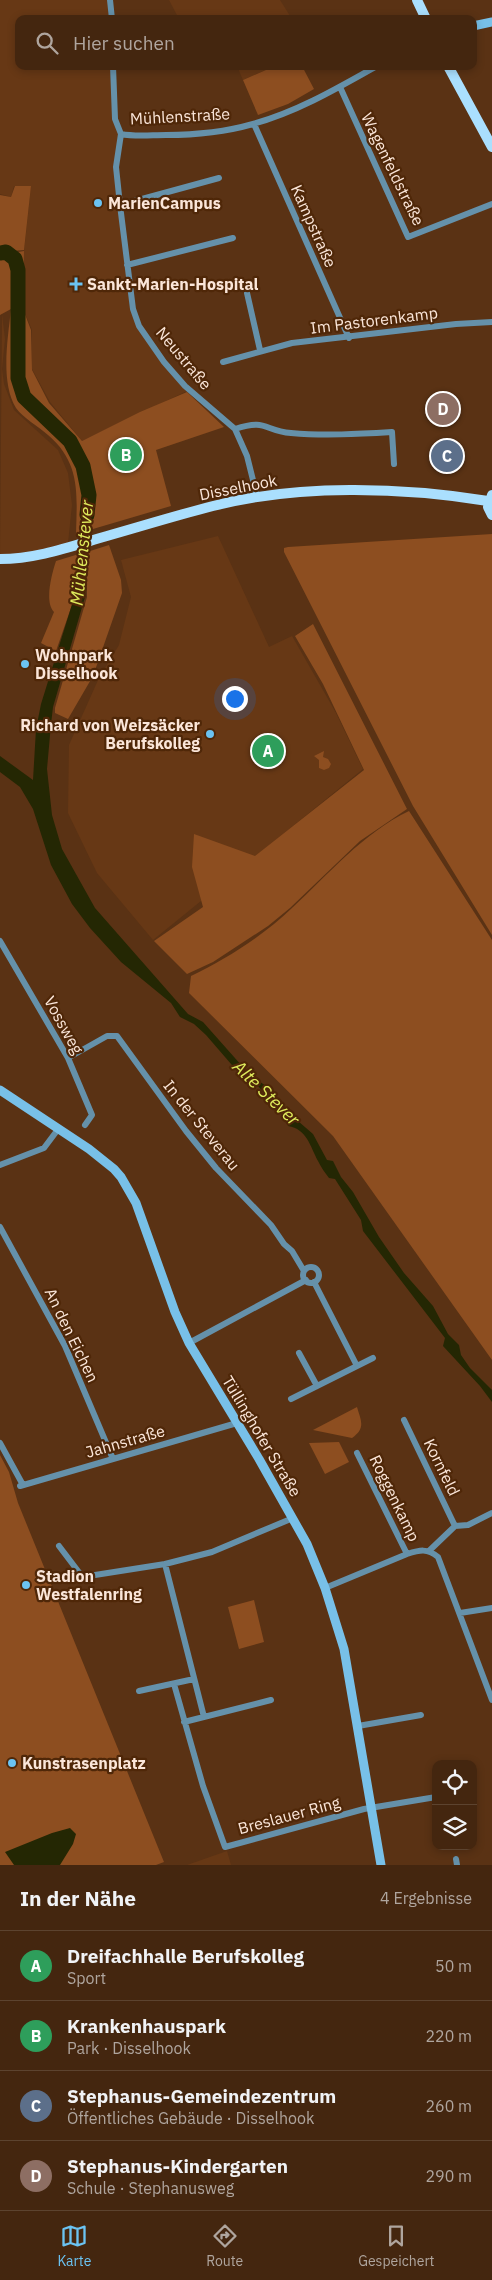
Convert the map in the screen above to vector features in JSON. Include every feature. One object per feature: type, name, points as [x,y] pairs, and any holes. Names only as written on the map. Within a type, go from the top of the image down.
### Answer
[{"type":"main road","points":[[417,0],[424,15]]},
{"type":"main road","points":[[477,25],[492,22]]},
{"type":"main road","points":[[450,70],[492,147]]},
{"type":"main road","name":"Disselhook","points":[[0,559],[35,556],[213,506],[257,496],[346,491],[490,498]]},
{"type":"main road","points":[[490,498],[488,507],[492,515]]},
{"type":"main road","name":"Tüllinghofer Straße","points":[[0,1090],[103,1159],[125,1183],[136,1203],[175,1312],[189,1343],[293,1518],[325,1588],[340,1632],[381,1865]]},
{"type":"street","points":[[110,0],[112,15]]},
{"type":"street","name":"Neustraße","points":[[113,70],[115,119],[120,134],[116,167],[133,309],[139,326],[164,362],[185,386],[234,429],[247,456],[257,496]]},
{"type":"street","name":"Mühlenstraße","points":[[120,134],[146,136],[189,134],[228,130],[254,124],[340,87],[371,70]]},
{"type":"street","name":"Wagenfeldstraße","points":[[340,87],[408,237],[492,204]]},
{"type":"street","name":"Kampstraße","points":[[254,124],[349,338]]},
{"type":"street","points":[[120,205],[219,178]]},
{"type":"street","points":[[127,265],[233,238]]},
{"type":"street","points":[[247,292],[260,350]]},
{"type":"street","name":"Im Pastorenkamp","points":[[223,362],[260,350],[292,343],[349,338],[456,324],[492,322]]},
{"type":"street","points":[[234,429],[260,424],[291,433],[350,434],[392,432],[394,464]]},
{"type":"street","name":"Vossweg","points":[[0,941],[68,1058],[92,1115],[85,1125]]},
{"type":"street","name":"In der Steverau","points":[[68,1058],[107,1036],[117,1036],[186,1131],[216,1168],[271,1225],[284,1244],[292,1251],[304,1271],[306,1280]]},
{"type":"street","points":[[0,1165],[44,1148],[59,1128]]},
{"type":"street","name":"An den Eichen","points":[[0,1227],[65,1346],[113,1459]]},
{"type":"street","name":"In der Steverau","points":[[304,1271],[310,1267],[317,1270],[319,1275],[314,1282],[357,1366]]},
{"type":"street","points":[[189,1343],[306,1280],[314,1282]]},
{"type":"street","points":[[299,1353],[317,1386]]},
{"type":"street","points":[[291,1399],[373,1358]]},
{"type":"street","name":"Kornfeld","points":[[404,1420],[456,1526]]},
{"type":"street","name":"Jahnstraße","points":[[0,1444],[21,1486],[237,1423]]},
{"type":"street","name":"Roggenkamp","points":[[357,1453],[408,1554]]},
{"type":"street","points":[[430,1550],[456,1526],[468,1525],[492,1513]]},
{"type":"street","points":[[59,1546],[81,1575],[95,1575],[164,1564],[212,1552],[293,1518]]},
{"type":"street","points":[[325,1588],[408,1554],[420,1550],[430,1550],[438,1557],[492,1700]]},
{"type":"street","points":[[164,1564],[204,1717]]},
{"type":"street","points":[[460,1613],[492,1608]]},
{"type":"street","points":[[139,1691],[194,1679]]},
{"type":"street","name":"Breslauer Ring","points":[[174,1684],[203,1786],[225,1847],[294,1827],[372,1808]]},
{"type":"street","points":[[184,1722],[271,1700]]},
{"type":"street","points":[[358,1726],[421,1715]]},
{"type":"street","points":[[372,1808],[432,1798]]},
{"type":"shaded area","name":"Sankt-Marien-Hospital","points":[[0,0],[109,0],[111,15],[15,15],[15,70],[112,70],[114,119],[120,134],[115,168],[130,307],[187,391],[82,441],[50,402],[32,369],[32,330],[23,309],[24,251],[31,186],[14,186],[11,197],[0,194]]},
{"type":"shaded area","points":[[169,0],[280,0],[289,15],[177,15]]},
{"type":"shaded area","points":[[239,70],[266,70],[243,80]]},
{"type":"shaded area","points":[[266,70],[304,70],[314,89],[288,104],[258,115],[243,80]]},
{"type":"shaded area","points":[[15,186],[31,186],[24,250],[0,252],[0,195],[11,197]]},
{"type":"shaded area","points":[[24,251],[23,309],[31,330],[32,370],[49,403],[82,441],[140,412],[187,392],[224,427],[156,450],[171,506],[76,534],[77,506],[72,468],[59,446],[19,412],[11,397],[8,386],[6,360],[11,309],[0,315],[0,255]]},
{"type":"shaded area","points":[[2,314],[5,339],[2,369],[4,384],[14,410],[58,450],[68,473],[72,505],[68,543],[57,548],[0,557]]},
{"type":"shaded area","points":[[492,534],[492,935],[413,806],[284,552],[284,548]]},
{"type":"shaded area","name":"Richard von Weizsäcker Berufskolleg","points":[[218,536],[269,647],[292,636],[336,713],[363,769],[153,940],[97,873],[68,813],[69,745],[99,678],[119,645],[131,597],[121,560]]},
{"type":"shaded area","points":[[109,545],[121,580],[122,593],[93,676],[68,719],[55,713],[55,708],[87,597],[87,552]]},
{"type":"shaded area","points":[[79,554],[78,582],[74,599],[56,651],[41,643],[54,612],[49,595],[53,573],[56,561]]},
{"type":"shaded area","points":[[313,624],[407,809],[360,841],[290,908],[268,926],[213,962],[187,974],[154,941],[203,907],[192,867],[194,834],[255,856],[364,770],[323,684],[295,636]]},
{"type":"shaded area","points":[[324,751],[323,757],[328,759],[331,764],[329,768],[324,770],[319,768],[319,760],[314,756]]},
{"type":"shaded area","points":[[409,811],[492,940],[492,1360],[333,1136],[189,993],[191,976],[231,954],[269,928],[362,842],[392,820]]},
{"type":"shaded area","points":[[357,1407],[361,1427],[352,1438],[313,1430]]},
{"type":"shaded area","points":[[339,1442],[349,1462],[325,1474],[309,1443]]},
{"type":"shaded area","name":"Stadion Westfalenring","points":[[0,1455],[9,1472],[18,1503],[164,1862],[156,1865],[0,1865]]},
{"type":"shaded area","points":[[254,1600],[264,1642],[239,1649],[228,1607]]},
{"type":"shaded area","points":[[227,1851],[231,1865],[187,1865]]},
{"type":"water","name":"Alte Stever","points":[[88,495],[90,495],[85,597],[53,707],[47,769],[52,815],[62,849],[95,908],[188,1014],[203,1022],[250,1075],[269,1088],[291,1115],[313,1134],[327,1160],[333,1161],[379,1237],[404,1273],[433,1306],[448,1334],[459,1345],[461,1355],[470,1368],[492,1390],[492,1402],[480,1386],[443,1346],[445,1338],[363,1231],[361,1220],[335,1179],[329,1178],[323,1170],[304,1134],[288,1126],[286,1118],[258,1086],[244,1079],[206,1035],[194,1024],[180,1017],[171,1003],[121,962],[90,928],[72,904],[51,865],[33,809],[20,787],[0,772],[0,756],[33,780],[36,729],[41,704],[79,582]]},
{"type":"water","points":[[70,1828],[76,1834],[73,1844],[60,1865],[14,1865],[5,1852],[52,1833]]},
{"type":"waterway","name":"Mühlenstever","points":[[0,253],[6,252],[15,259],[18,270],[18,378],[24,397],[70,441],[83,466],[89,495],[87,515]]},
{"type":"place","name":"MarienCampus","points":[[98,203]]},
{"type":"place","name":"Sankt-Marien-Hospital","points":[[76,284]]},
{"type":"place","name":"Stephanus-Kindergarten","points":[[443,409]]},
{"type":"place","name":"Krankenhauspark","points":[[126,455]]},
{"type":"place","name":"Stephanus-Gemeindezentrum","points":[[447,456]]},
{"type":"place","name":"Wohnpark Disselhook","points":[[25,664]]},
{"type":"place","name":"Richard von Weizsäcker Berufskolleg","points":[[210,734]]},
{"type":"place","name":"Dreifachhalle Berufskolleg","points":[[268,751]]},
{"type":"place","name":"Stadion Westfalenring","points":[[26,1585]]},
{"type":"place","name":"Kunstrasenplatz","points":[[12,1763]]}]
